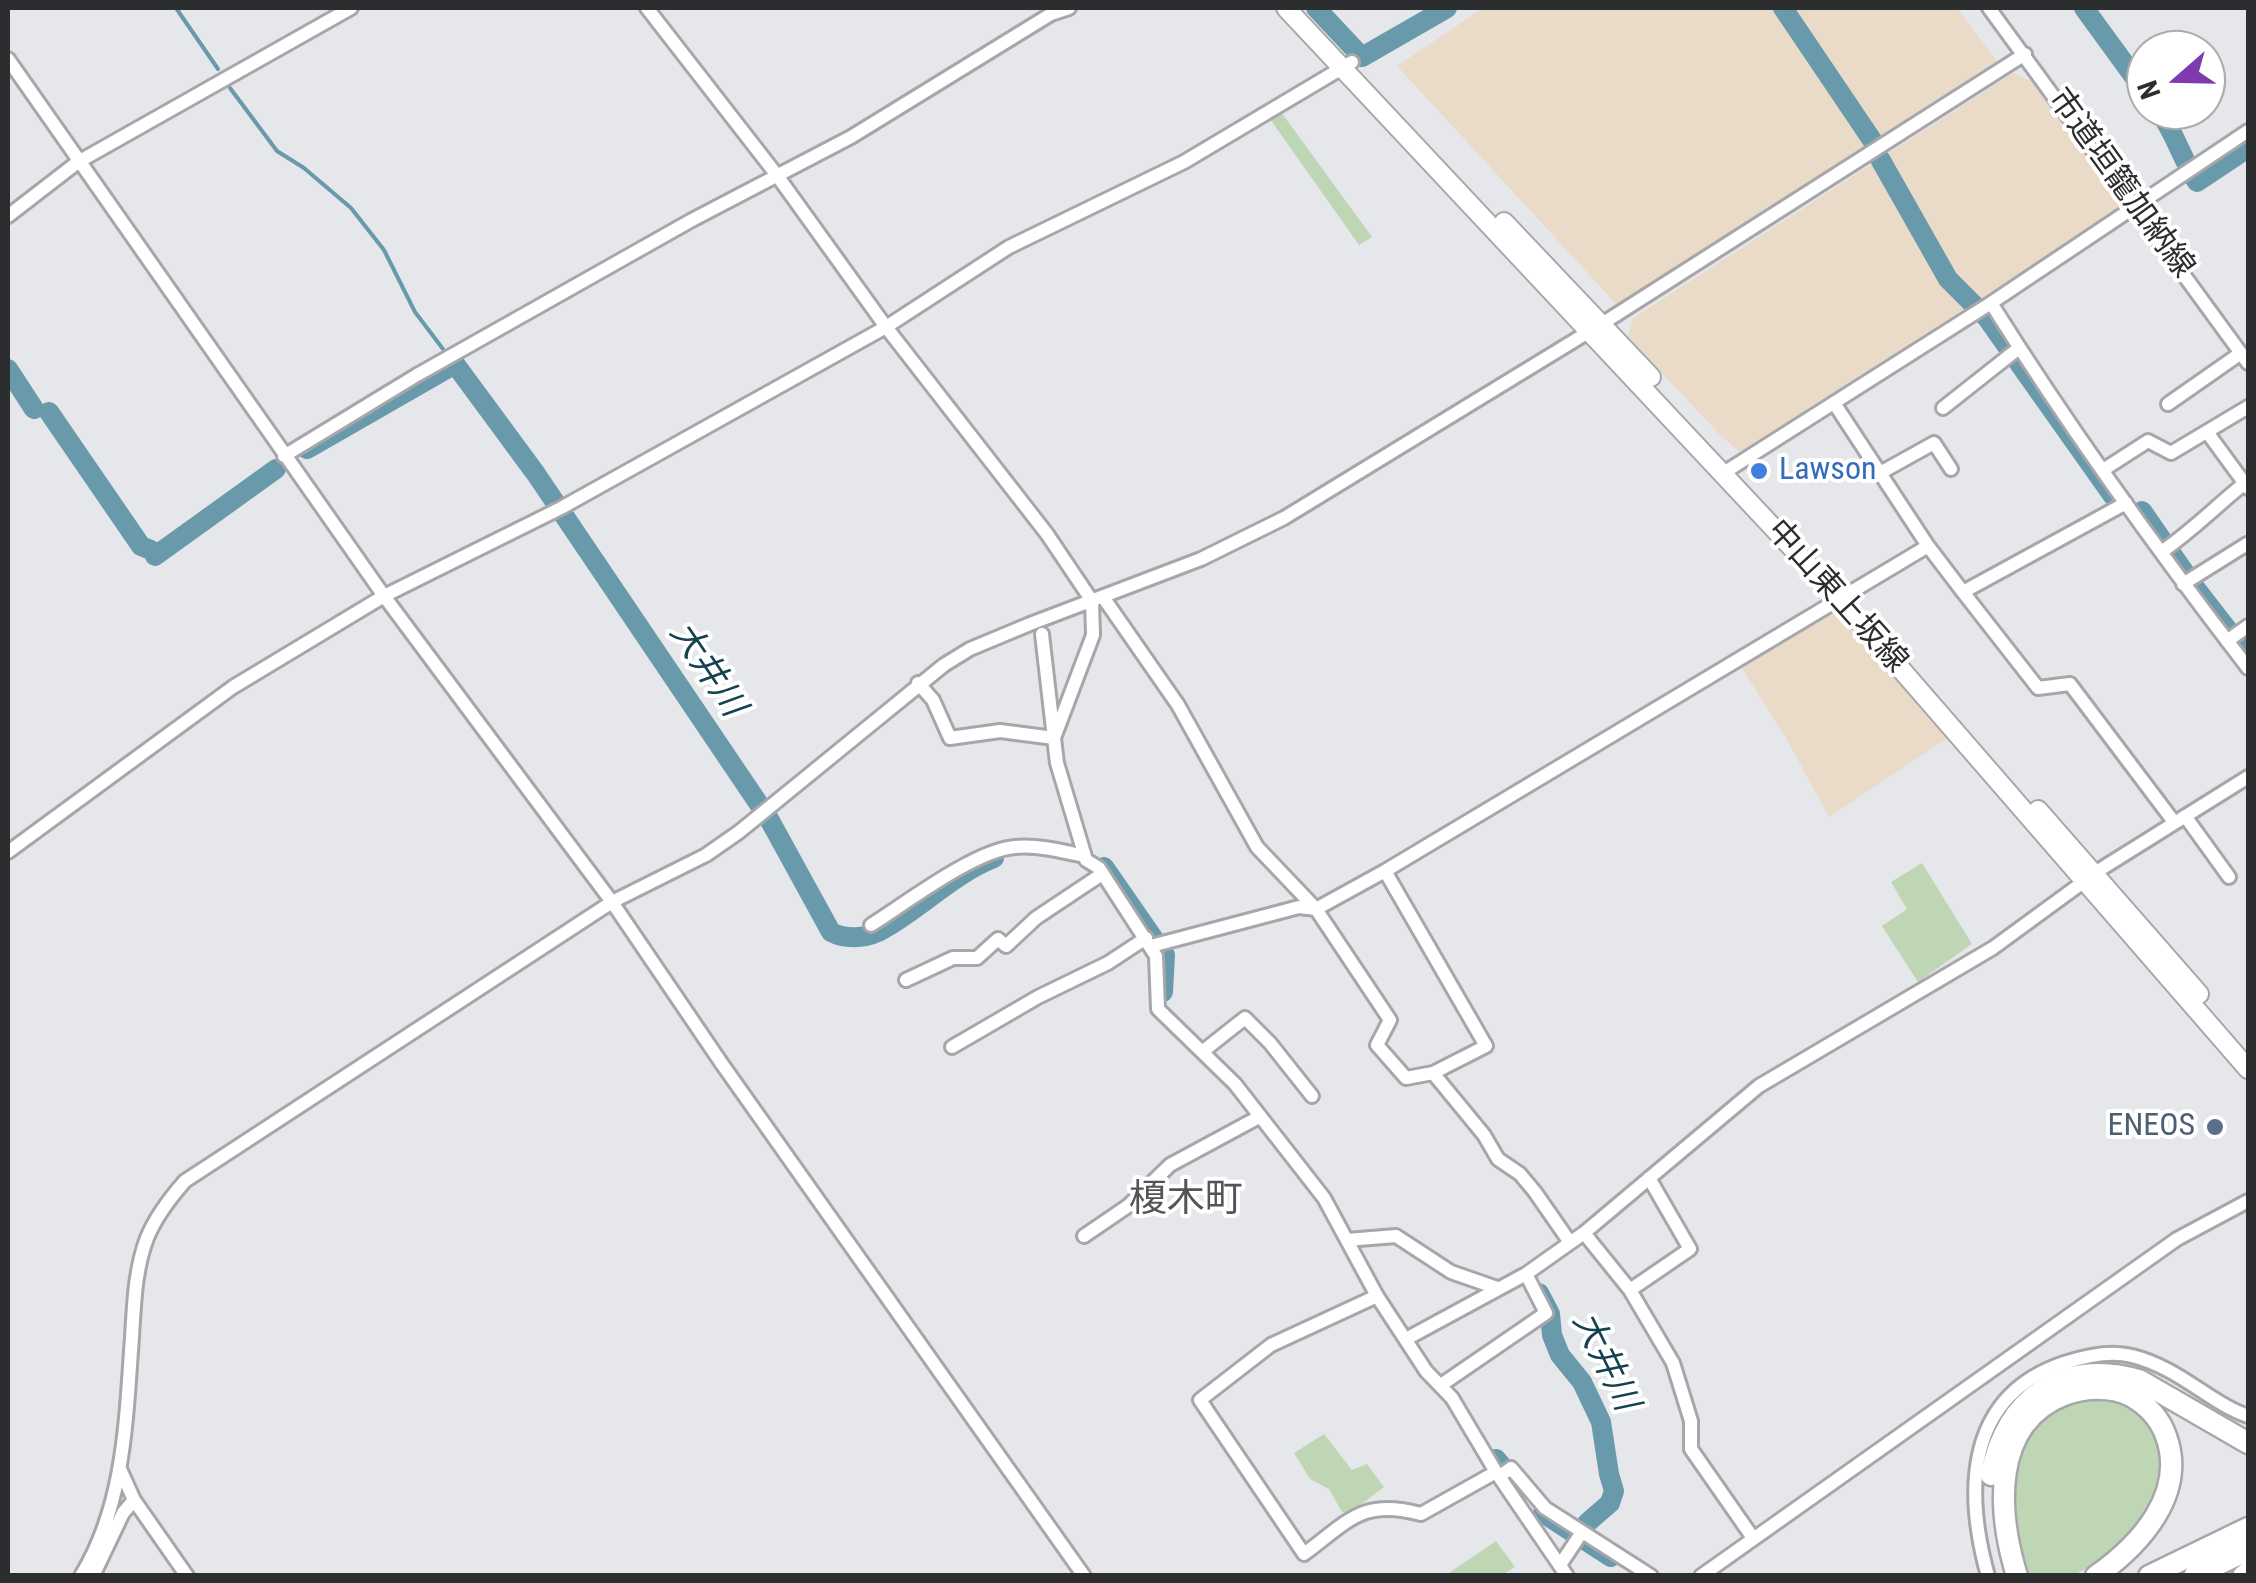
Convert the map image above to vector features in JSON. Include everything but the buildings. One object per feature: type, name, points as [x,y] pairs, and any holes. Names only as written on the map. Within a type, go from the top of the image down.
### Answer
[{"type":"highway","points":[[2003,1576],[1990,1510],[1994,1459],[2003,1433],[2018,1410],[2055,1383],[2086,1374],[2139,1380],[2248,1443]]},
{"type":"highway","points":[[2017,1576],[2002,1505],[2005,1471],[2016,1439],[2044,1406],[2068,1393],[2093,1388],[2120,1392],[2150,1410],[2164,1432],[2171,1462],[2167,1492],[2154,1518],[2131,1547],[2096,1576]]},
{"type":"highway","points":[[2149,1576],[2248,1528]]},
{"type":"highway","points":[[2194,1576],[2248,1550]]},
{"type":"main road","name":"中山東上坂線","points":[[1286,8],[1348,65],[1846,596],[2248,1069]]},
{"type":"main road","name":"中山東上坂線","points":[[1301,8],[1348,65]]},
{"type":"main road","name":"中山東上坂線","points":[[2090,879],[2248,1051]]},
{"type":"street","points":[[8,216],[78,162],[351,8]]},
{"type":"street","points":[[647,8],[776,174],[886,328],[1178,705],[1257,848],[1316,909],[1390,1020],[1376,1045],[1406,1078],[1433,1073],[1486,1046],[1386,871]]},
{"type":"street","points":[[284,456],[417,375],[776,174],[851,138],[1051,14],[1069,8]]},
{"type":"street","name":"市道垣籠加納線","points":[[1989,8],[2245,358]]},
{"type":"street","points":[[81,1576],[110,1514],[120,1469],[139,1270],[148,1236],[171,1196],[210,1162],[612,902],[706,855],[764,812],[918,683],[970,649],[1201,559],[1284,518],[1597,327],[2025,54]]},
{"type":"street","points":[[8,59],[384,596],[612,902],[1084,1576]]},
{"type":"street","points":[[8,852],[232,687],[384,596],[558,510],[886,328],[1008,247],[1184,162],[1348,65]]},
{"type":"street","points":[[1730,469],[1983,308],[2248,132]]},
{"type":"street","points":[[1983,308],[2248,668]]},
{"type":"street","points":[[1943,408],[2014,352]]},
{"type":"street","points":[[2168,404],[2245,358]]},
{"type":"street","points":[[1834,402],[1928,546],[2038,688],[2070,684],[2229,877]]},
{"type":"street","points":[[2102,470],[2148,441],[2171,453],[2248,407]]},
{"type":"street","points":[[2161,552],[2190,534],[2196,522],[2247,486],[2206,432]]},
{"type":"street","points":[[1880,473],[1934,443],[1950,469]]},
{"type":"street","points":[[1962,592],[2126,503]]},
{"type":"street","points":[[2183,584],[2248,545]]},
{"type":"street","points":[[952,1047],[1038,997],[1154,943],[1300,907],[1316,909],[1386,871],[1928,546]]},
{"type":"street","points":[[1054,738],[1093,635],[1097,599]]},
{"type":"street","points":[[2227,640],[2248,626]]},
{"type":"street","points":[[1042,634],[1058,762],[1084,856],[1154,943],[1158,1009],[1235,1084],[1324,1198],[1377,1296],[1426,1371],[1441,1385],[1502,1473],[1563,1570]]},
{"type":"street","points":[[918,683],[933,700],[950,738],[1000,731],[1054,738]]},
{"type":"street","points":[[1406,1339],[1526,1274],[1584,1233],[1759,1086],[1993,948],[2090,879],[2248,777]]},
{"type":"street","points":[[871,925],[987,854],[1013,846],[1049,848],[1084,856]]},
{"type":"street","points":[[906,980],[953,958],[976,958],[998,939],[1006,946],[1036,918],[1102,874]]},
{"type":"street","points":[[1202,1052],[1246,1018],[1312,1096]]},
{"type":"street","points":[[1433,1073],[1484,1135],[1498,1159],[1520,1174],[1536,1192],[1569,1241]]},
{"type":"street","points":[[1084,1236],[1128,1206],[1170,1166],[1259,1117]]},
{"type":"street","points":[[1630,1290],[1690,1249],[1649,1178]]},
{"type":"street","points":[[1702,1576],[2177,1239],[2248,1201]]},
{"type":"street","points":[[1584,1233],[1630,1290],[1673,1363],[1691,1421],[1691,1449],[1754,1538]]},
{"type":"street","points":[[1346,1240],[1396,1236],[1451,1272],[1497,1288]]},
{"type":"street","points":[[1441,1385],[1546,1313],[1526,1274]]},
{"type":"street","points":[[1377,1296],[1271,1345],[1200,1400],[1304,1554],[1368,1510],[1382,1506],[1420,1514],[1511,1468],[1545,1508],[1579,1536],[1651,1576]]},
{"type":"street","points":[[1988,1576],[1978,1540],[1974,1481],[1982,1437],[2003,1401],[2040,1371],[2087,1355],[2129,1354],[2177,1372],[2248,1416]]},
{"type":"street","points":[[120,1469],[134,1500],[187,1576]]},
{"type":"street","points":[[93,1576],[122,1513],[134,1500]]},
{"type":"street","points":[[1563,1570],[1579,1536]]},
{"type":"shaded area","points":[[1483,8],[1957,8],[1997,61],[1619,307],[1397,66]]},
{"type":"shaded area","points":[[2013,73],[2031,81],[2124,207],[1740,452],[1628,337],[1633,318]]},
{"type":"shaded area","points":[[1834,607],[1949,737],[1829,817],[1740,665]]},
{"type":"green space","points":[[1281,112],[1372,237],[1359,245],[1270,119]]},
{"type":"green space","points":[[1922,863],[1972,944],[1918,982],[1882,926],[1907,909],[1891,882]]},
{"type":"green space","points":[[2091,1396],[2112,1396],[2130,1404],[2152,1429],[2161,1461],[2158,1494],[2136,1529],[2096,1563],[2069,1575],[2027,1576],[2012,1515],[2013,1473],[2018,1453],[2027,1434],[2045,1413]]},
{"type":"green space","points":[[1324,1434],[1352,1470],[1367,1464],[1384,1487],[1351,1512],[1342,1512],[1329,1489],[1310,1479],[1294,1453]]},
{"type":"green space","points":[[1496,1541],[1515,1567],[1502,1575],[1446,1575]]},
{"type":"waterway","points":[[176,8],[218,69]]},
{"type":"waterway","points":[[1316,8],[1362,57],[1447,8]]},
{"type":"waterway","points":[[1783,8],[1874,143]]},
{"type":"waterway","points":[[2084,8],[2126,66]]},
{"type":"waterway","points":[[230,88],[277,151],[304,168],[351,208],[384,250],[415,312],[443,349]]},
{"type":"waterway","points":[[2170,130],[2197,182],[2248,148]]},
{"type":"waterway","points":[[1880,159],[1948,279],[1987,318],[2113,496]]},
{"type":"waterway","name":"大井川","points":[[307,449],[455,364],[536,474],[769,819],[831,932],[854,937],[878,932],[963,874],[994,858]]},
{"type":"waterway","name":"大井川","points":[[8,369],[34,409]]},
{"type":"waterway","name":"大井川","points":[[49,412],[141,546],[151,550]]},
{"type":"waterway","name":"大井川","points":[[155,556],[276,469]]},
{"type":"waterway","points":[[2142,511],[2248,656]]},
{"type":"waterway","name":"大井川","points":[[1104,867],[1165,955],[1163,992]]},
{"type":"waterway","name":"大井川","points":[[1539,1293],[1550,1314],[1552,1335],[1560,1355],[1582,1382],[1601,1422],[1614,1491],[1610,1503],[1587,1523]]},
{"type":"waterway","points":[[1496,1459],[1520,1488]]},
{"type":"waterway","name":"大井川","points":[[1543,1513],[1611,1557]]},
{"type":"place","name":"Lawson","points":[[1759,471]]},
{"type":"place","name":"ENEOS","points":[[2215,1127]]},
{"type":"district","name":"榎木町","points":[[1186,1201]]}]
